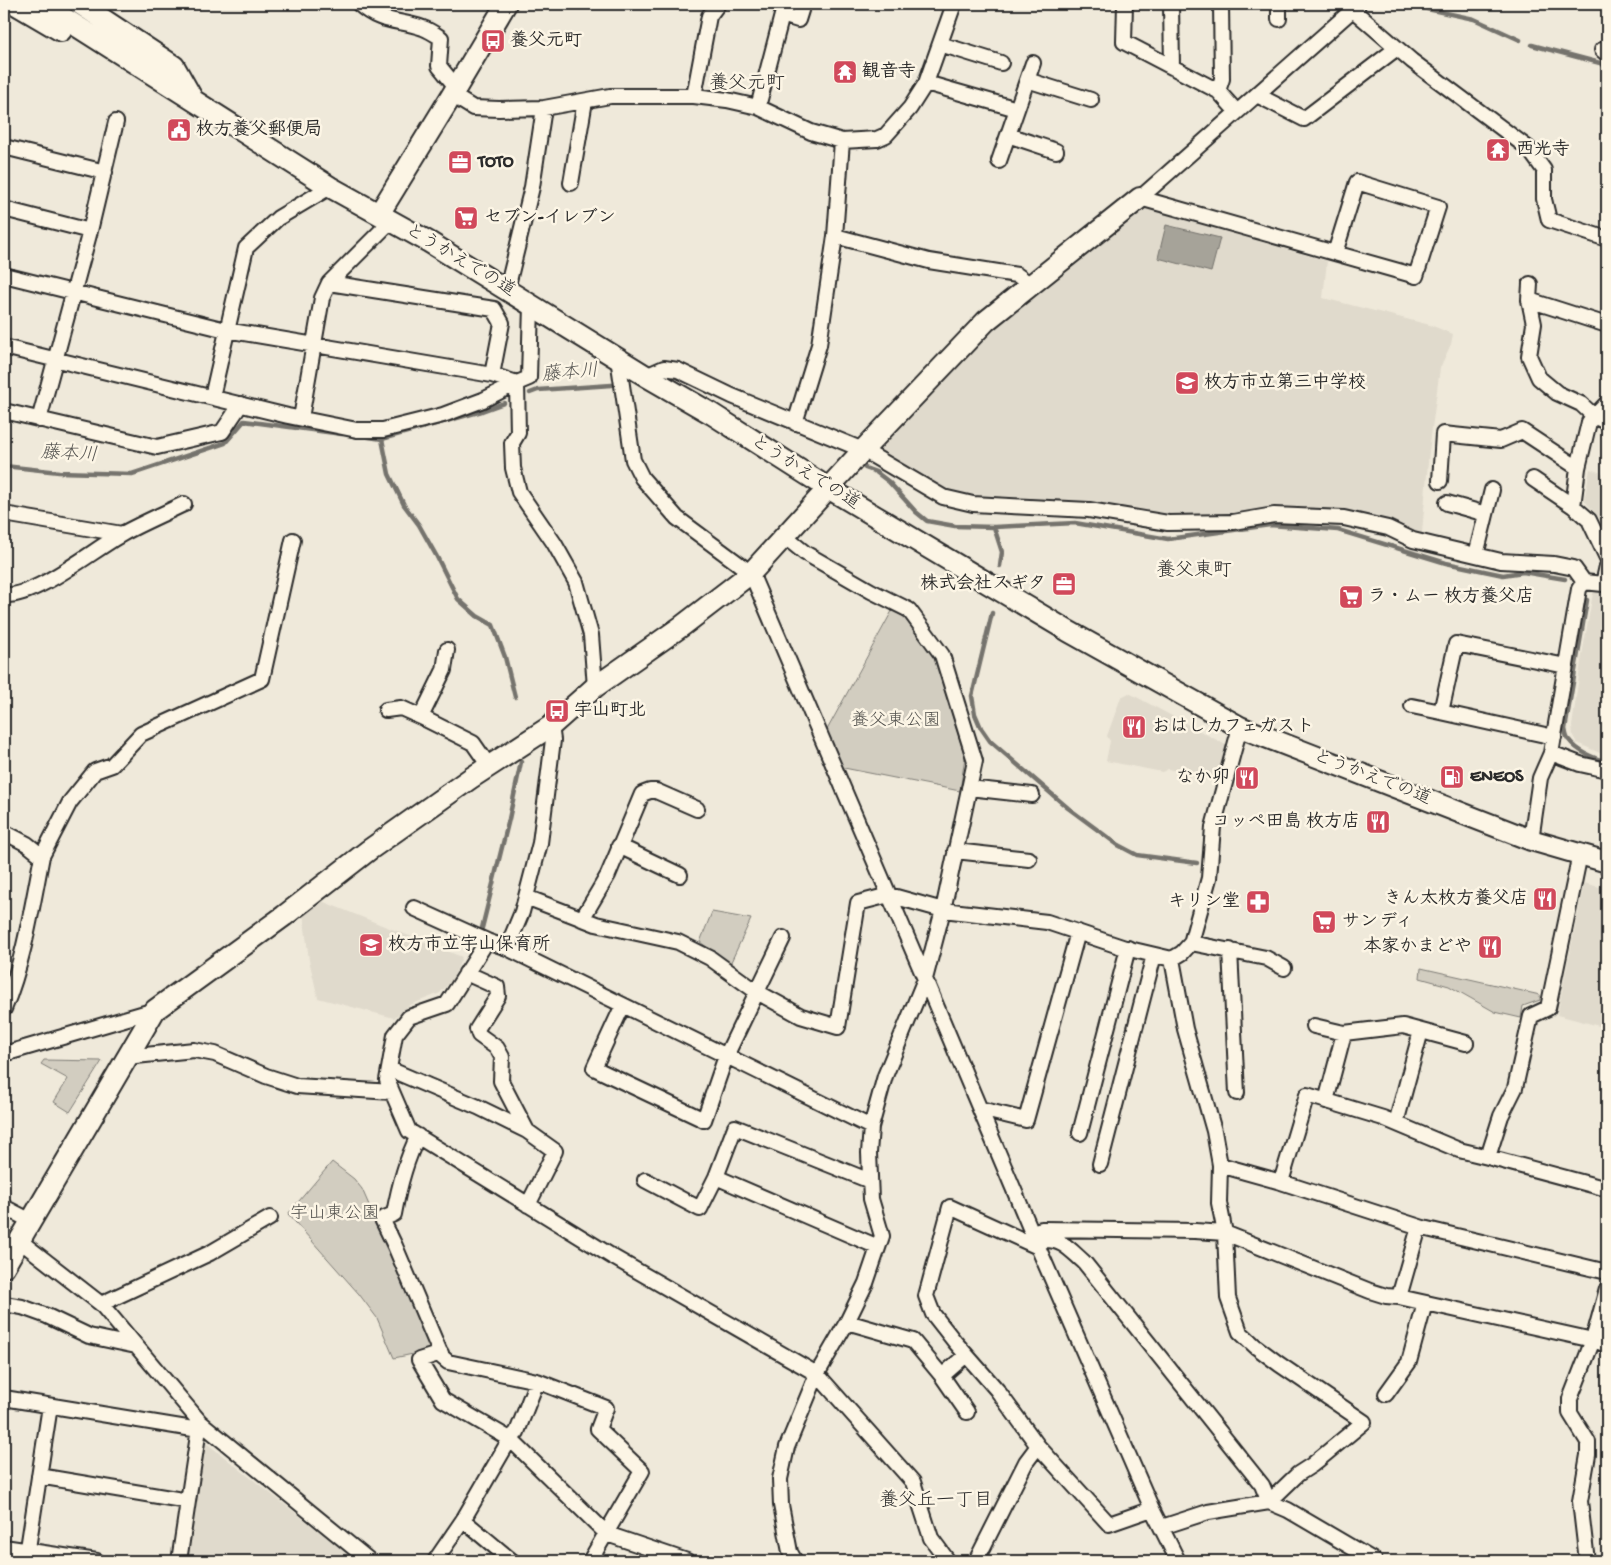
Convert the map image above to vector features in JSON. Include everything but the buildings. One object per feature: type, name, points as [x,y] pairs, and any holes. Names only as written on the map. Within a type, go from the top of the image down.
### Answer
[{"type":"street","points":[[15,4],[130,74],[193,100]]},
{"type":"street","name":"とうかえでの道","points":[[42,4],[330,187],[385,217],[531,304],[646,376],[712,414],[828,488],[1068,631],[1240,727],[1532,840],[1607,862]]},
{"type":"street","points":[[80,4],[174,66],[193,100]]},
{"type":"street","points":[[359,4],[367,11],[385,20],[424,28],[440,38],[439,66],[455,91],[473,108],[544,108],[610,96],[694,96],[727,100],[758,107],[811,132],[842,141],[877,139],[886,135],[910,108],[926,83],[954,4]]},
{"type":"street","points":[[301,418],[322,298],[329,283],[385,217],[506,4]]},
{"type":"street","points":[[694,96],[709,16],[718,4]]},
{"type":"street","points":[[758,107],[782,15],[798,20],[802,4]]},
{"type":"street","points":[[1125,4],[1124,42],[1218,90],[1237,112]]},
{"type":"street","points":[[1171,4],[1172,67]]},
{"type":"street","points":[[1218,90],[1222,79],[1221,4]]},
{"type":"street","points":[[1279,4],[1279,19]]},
{"type":"street","points":[[4,1054],[154,1010],[284,916],[369,850],[489,766],[551,726],[595,687],[682,626],[751,574],[863,450],[986,322],[1140,198],[1357,7],[1397,48],[1528,148],[1544,170],[1544,199],[1549,220],[1607,238]]},
{"type":"street","points":[[940,44],[1001,63]]},
{"type":"street","points":[[1257,94],[1304,119],[1397,48]]},
{"type":"street","points":[[999,160],[1033,63]]},
{"type":"street","points":[[1027,80],[1091,100]]},
{"type":"street","points":[[926,83],[1017,109]]},
{"type":"street","points":[[571,184],[585,101]]},
{"type":"street","points":[[506,289],[532,187],[544,108]]},
{"type":"street","points":[[39,420],[90,231],[116,122]]},
{"type":"street","points":[[1008,135],[1056,151]]},
{"type":"street","points":[[795,423],[818,345],[835,236],[842,141]]},
{"type":"street","points":[[4,147],[105,172]]},
{"type":"street","points":[[1140,198],[1416,276],[1438,207],[1356,182],[1335,253]]},
{"type":"street","points":[[212,397],[246,248],[278,218],[330,187]]},
{"type":"street","points":[[4,209],[90,231]]},
{"type":"street","points":[[835,236],[929,261],[1017,274],[1031,285]]},
{"type":"street","points":[[4,275],[226,330],[492,375],[517,383]]},
{"type":"street","points":[[329,283],[494,309],[502,323],[492,375]]},
{"type":"street","points":[[1530,284],[1529,300],[1534,324],[1529,356],[1539,378],[1557,392],[1581,404],[1601,420]]},
{"type":"street","points":[[1529,300],[1607,325]]},
{"type":"street","points":[[4,347],[301,418],[357,430],[383,430],[443,415],[483,400],[529,378],[531,304]]},
{"type":"street","points":[[618,358],[633,460],[642,478],[677,518],[751,574],[926,979],[980,1110],[1036,1231],[1044,1240],[1055,1239],[1066,1246],[1084,1262],[1262,1485],[1269,1502]]},
{"type":"street","points":[[646,376],[664,368],[678,370],[732,396],[863,450],[943,497],[973,504],[1089,510],[1168,524],[1233,522],[1274,516],[1344,518],[1388,528],[1413,540],[1501,561],[1554,564],[1574,568],[1584,582],[1603,584],[1607,566]]},
{"type":"street","points":[[517,383],[518,433],[512,443],[513,468],[519,492],[554,543],[576,582],[591,635],[595,687]]},
{"type":"street","points":[[1601,420],[1607,403]]},
{"type":"street","points":[[4,411],[157,447],[222,432],[242,404]]},
{"type":"street","points":[[1573,506],[1578,468],[1589,422],[1601,420]]},
{"type":"street","points":[[1440,481],[1443,434],[1501,440],[1522,431],[1578,468]]},
{"type":"street","points":[[1533,478],[1573,506],[1589,520],[1607,558]]},
{"type":"street","points":[[1476,555],[1492,490]]},
{"type":"street","points":[[1447,503],[1486,514]]},
{"type":"street","points":[[4,594],[11,595],[43,584],[122,534],[184,504]]},
{"type":"street","points":[[4,514],[122,534]]},
{"type":"street","points":[[784,536],[805,553],[871,591],[909,610],[942,655],[975,761],[926,979],[885,1076],[871,1128],[869,1153],[871,1199],[882,1236],[866,1283],[847,1322],[817,1374],[787,1447],[780,1479],[781,1505],[790,1552],[795,1561]]},
{"type":"street","points":[[4,1009],[9,978],[28,927],[42,856],[70,802],[95,771],[112,765],[142,734],[262,679],[293,540]]},
{"type":"street","points":[[1532,840],[1540,778],[1551,753],[1579,589],[1584,582]]},
{"type":"street","points":[[1440,712],[1456,644],[1566,666]]},
{"type":"street","points":[[421,717],[444,670],[447,650]]},
{"type":"street","points":[[1412,706],[1554,737]]},
{"type":"street","points":[[386,710],[400,708],[473,743],[489,766]]},
{"type":"street","points":[[507,948],[522,912],[540,843],[553,740],[551,726]]},
{"type":"street","points":[[1172,959],[1191,944],[1209,878],[1213,827],[1240,727]]},
{"type":"street","points":[[1551,753],[1580,764],[1607,770]]},
{"type":"street","points":[[969,788],[1032,795]]},
{"type":"street","points":[[582,919],[608,875],[642,794],[656,791],[697,809]]},
{"type":"street","points":[[4,832],[27,844],[42,856]]},
{"type":"street","points":[[619,846],[680,875]]},
{"type":"street","points":[[955,851],[1029,859]]},
{"type":"street","points":[[1488,1157],[1501,1116],[1515,1088],[1531,1016],[1548,1008],[1580,854]]},
{"type":"street","points":[[526,897],[596,924],[678,942],[710,958],[757,992],[801,1016],[838,1028],[858,903],[889,894],[943,910],[1046,922],[1128,948],[1172,959]]},
{"type":"street","points":[[414,908],[486,941],[507,948],[871,1128]]},
{"type":"street","points":[[980,1110],[1026,1120],[1078,932]]},
{"type":"street","points":[[623,1005],[594,1068],[704,1120],[726,1056],[783,938]]},
{"type":"street","points":[[486,941],[447,1004],[409,1017],[394,1034],[387,1080],[409,1131],[613,1257],[817,1374],[913,1482],[931,1538],[948,1561]]},
{"type":"street","points":[[1191,944],[1266,958],[1284,968]]},
{"type":"street","points":[[1080,1133],[1128,948]]},
{"type":"street","points":[[1230,950],[1237,1092]]},
{"type":"street","points":[[1100,1164],[1154,955]]},
{"type":"street","points":[[1172,959],[1185,1029],[1214,1131],[1220,1165],[1219,1204],[1225,1233],[1228,1298],[1240,1332],[1279,1364],[1364,1422],[1312,1465],[1298,1474],[1269,1502]]},
{"type":"street","points":[[466,973],[497,987],[498,996],[477,1029],[479,1035],[497,1048],[502,1057],[501,1082],[527,1131]]},
{"type":"street","points":[[4,1267],[154,1010]]},
{"type":"street","points":[[1314,1026],[1344,1033],[1403,1026],[1466,1043]]},
{"type":"street","points":[[1396,1123],[1421,1031]]},
{"type":"street","points":[[1326,1101],[1344,1033]]},
{"type":"street","points":[[126,1058],[194,1050],[216,1054],[266,1076],[297,1086],[392,1092]]},
{"type":"street","points":[[389,1069],[527,1131],[556,1151],[528,1205]]},
{"type":"street","points":[[1281,1182],[1307,1095],[1396,1123],[1459,1150],[1607,1190]]},
{"type":"street","points":[[644,1180],[700,1209],[716,1177],[735,1127],[870,1181]]},
{"type":"street","points":[[418,1136],[406,1160],[394,1214],[382,1219],[441,1353],[448,1362],[537,1381],[606,1408],[598,1429],[642,1471],[590,1561]]},
{"type":"street","points":[[1220,1165],[1281,1182],[1419,1227],[1607,1272]]},
{"type":"street","points":[[716,1177],[878,1247]]},
{"type":"street","points":[[4,1207],[31,1221]]},
{"type":"street","points":[[1038,1248],[950,1207],[926,1296],[933,1314],[997,1390],[1038,1446],[1109,1524],[1152,1509]]},
{"type":"street","points":[[101,1304],[210,1253],[270,1218]]},
{"type":"street","points":[[1399,1297],[1419,1227]]},
{"type":"street","points":[[1036,1231],[1195,1231],[1225,1233],[1370,1292],[1593,1340],[1607,1345]]},
{"type":"street","points":[[1036,1231],[1038,1248],[1152,1509],[1178,1561]]},
{"type":"street","points":[[20,1241],[101,1304],[199,1426],[370,1561]]},
{"type":"street","points":[[1587,1561],[1580,1501],[1588,1455],[1588,1442],[1570,1413],[1570,1399],[1593,1340],[1607,1289]]},
{"type":"street","points":[[1386,1394],[1409,1362],[1425,1303]]},
{"type":"street","points":[[4,1304],[22,1307],[48,1316],[89,1336],[136,1346]]},
{"type":"street","points":[[847,1322],[913,1341],[942,1376],[967,1412]]},
{"type":"street","points":[[441,1353],[419,1360],[443,1400],[510,1439],[607,1534],[687,1561]]},
{"type":"street","points":[[942,1376],[966,1355]]},
{"type":"street","points":[[435,1561],[463,1520],[510,1439],[517,1432],[537,1381]]},
{"type":"street","points":[[4,1398],[199,1426]]},
{"type":"street","points":[[27,1556],[50,1406]]},
{"type":"street","points":[[179,1561],[199,1426]]},
{"type":"street","points":[[976,1561],[1026,1462],[1038,1446]]},
{"type":"street","points":[[39,1476],[188,1501]]},
{"type":"street","points":[[1162,1527],[1208,1512],[1269,1502],[1288,1510],[1372,1560]]},
{"type":"street","points":[[463,1520],[512,1561]]},
{"type":"street","points":[[4,1547],[27,1556],[98,1561]]},
{"type":"shaded area","name":"枚方市立第三中学校","points":[[1141,207],[1327,261],[1323,298],[1430,325],[1453,334],[1451,344],[1440,368],[1429,451],[1422,533],[1409,531],[1385,521],[1352,512],[1317,509],[1274,509],[1234,515],[1175,517],[1085,502],[976,497],[945,488],[877,448],[995,322]]},
{"type":"shaded area","points":[[1166,225],[1220,238],[1211,272],[1158,258]]},
{"type":"shaded area","points":[[1590,469],[1607,475],[1607,532],[1600,519],[1584,500]]},
{"type":"shaded area","points":[[1607,587],[1607,756],[1577,743],[1573,736],[1572,726],[1593,593]]},
{"type":"shaded area","points":[[1129,693],[1228,746],[1218,781],[1168,769],[1162,772],[1106,761],[1110,741],[1107,736],[1121,697]]},
{"type":"shaded area","points":[[1584,883],[1607,889],[1607,1028],[1557,1015]]},
{"type":"shaded area","points":[[319,900],[462,957],[453,979],[440,993],[410,1005],[394,1018],[318,998],[309,960],[303,912]]},
{"type":"shaded area","points":[[205,1442],[353,1558],[357,1561],[187,1561]]},
{"type":"green space","name":"養父東公園","points":[[892,611],[903,616],[935,659],[965,757],[960,791],[834,766],[822,739]]},
{"type":"green space","points":[[712,912],[751,919],[730,964],[700,942]]},
{"type":"green space","points":[[1421,968],[1540,995],[1540,1000],[1523,1006],[1521,1018],[1495,1012],[1449,986],[1420,978]]},
{"type":"green space","points":[[44,1060],[102,1061],[70,1112],[54,1102],[68,1079],[41,1064]]},
{"type":"green space","name":"宇山東公園","points":[[332,1162],[354,1179],[362,1189],[432,1350],[394,1358],[377,1318],[359,1294],[288,1214]]},
{"type":"waterway","points":[[1404,4],[1474,19],[1520,40]]},
{"type":"waterway","points":[[1532,45],[1600,63],[1607,67]]},
{"type":"waterway","name":"藤本川","points":[[530,393],[538,390],[612,385]]},
{"type":"waterway","name":"藤本川","points":[[382,439],[504,403]]},
{"type":"waterway","points":[[4,466],[59,472],[132,474],[225,443],[244,421],[342,434]]},
{"type":"waterway","points":[[362,436],[382,439],[389,474],[404,505],[419,525],[437,557],[458,599],[477,616],[493,625],[505,657],[515,697]]},
{"type":"waterway","points":[[865,468],[876,472],[889,482],[916,512],[927,521],[955,526],[994,527],[1075,523],[1168,539],[1270,525],[1338,530],[1446,563],[1503,575],[1523,572],[1565,579]]},
{"type":"waterway","points":[[994,527],[1002,552],[1000,566]]},
{"type":"waterway","points":[[1587,600],[1565,729],[1567,738],[1576,748],[1591,756],[1607,761]]},
{"type":"waterway","points":[[992,613],[972,696],[975,714],[981,728],[990,741],[1068,808],[1118,845],[1137,855],[1197,863]]},
{"type":"waterway","points":[[482,928],[521,762]]},
{"type":"place","name":"養父元町","points":[[493,41]]},
{"type":"place","name":"観音寺","points":[[845,72]]},
{"type":"place","name":"枚方養父郵便局","points":[[179,130]]},
{"type":"place","name":"西光寺","points":[[1498,150]]},
{"type":"place","name":"TOTO","points":[[460,162]]},
{"type":"place","name":"セブン-イレブン","points":[[466,218]]},
{"type":"place","name":"枚方市立第三中学校","points":[[1187,383]]},
{"type":"place","name":"株式会社スギタ","points":[[1064,584]]},
{"type":"place","name":"ラ・ムー 枚方養父店","points":[[1351,597]]},
{"type":"place","name":"宇山町北","points":[[557,711]]},
{"type":"place","name":"おはしカフェガスト","points":[[1134,727]]},
{"type":"place","name":"ENEOS","points":[[1452,777]]},
{"type":"place","name":"なか卯","points":[[1247,778]]},
{"type":"place","name":"コッペ田島 枚方店","points":[[1378,822]]},
{"type":"place","name":"きん太枚方養父店","points":[[1545,899]]},
{"type":"place","name":"キリン堂","points":[[1258,902]]},
{"type":"place","name":"サンディ","points":[[1324,922]]},
{"type":"place","name":"枚方市立宇山保育所","points":[[371,945]]},
{"type":"place","name":"本家かまどや","points":[[1490,947]]},
{"type":"district","name":"養父元町","points":[[747,84]]},
{"type":"district","name":"養父東町","points":[[1194,571]]},
{"type":"district","name":"養父丘一丁目","points":[[936,1501]]}]
